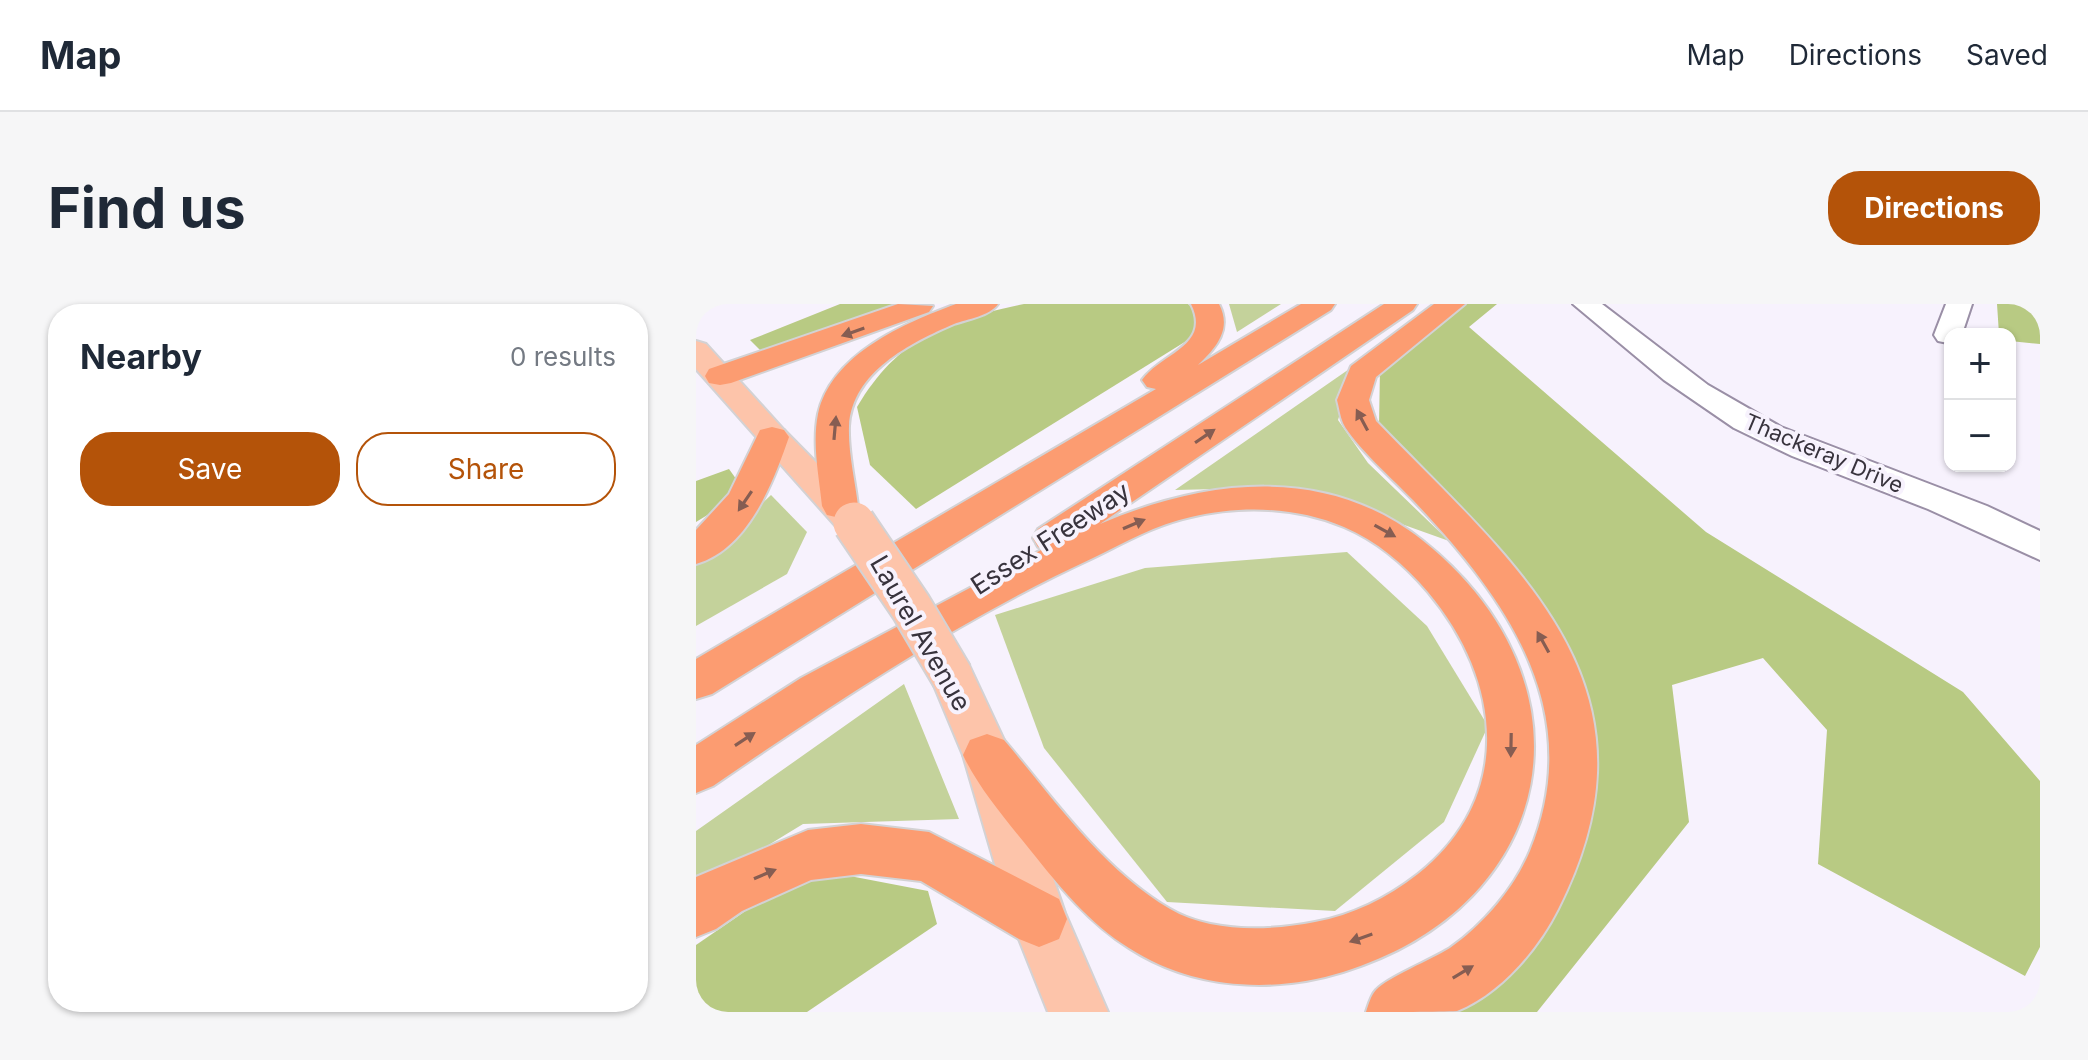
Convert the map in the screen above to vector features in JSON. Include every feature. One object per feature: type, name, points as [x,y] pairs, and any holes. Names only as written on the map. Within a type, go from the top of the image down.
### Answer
[{"type":"highway","points":[[720,376],[862,329],[925,304]]},
{"type":"highway","points":[[847,515],[833,434],[838,400],[859,373],[890,347],[919,328],[984,304]]},
{"type":"highway","points":[[696,679],[806,601],[1148,387],[1192,355],[1210,333],[1211,320],[1205,304]]},
{"type":"highway","points":[[696,679],[1321,304]]},
{"type":"highway","name":"Essex Freeway","points":[[696,771],[1403,304]]},
{"type":"highway","points":[[1396,1012],[1480,962],[1512,928],[1538,892],[1555,858],[1575,769],[1561,684],[1548,651],[1525,611],[1501,575],[1360,424],[1353,400],[1362,373],[1451,304]]},
{"type":"highway","points":[[696,550],[729,523],[744,503],[756,485],[772,437]]},
{"type":"highway","points":[[794,707],[1037,566],[1160,513],[1197,503],[1268,498],[1347,512],[1407,544],[1427,561],[1469,612],[1489,650],[1507,700],[1512,754],[1500,810],[1469,863],[1445,889],[1415,912],[1380,931],[1304,954],[1270,956],[1204,949],[1150,929],[1094,884],[987,755]]},
{"type":"highway","points":[[696,909],[723,892],[808,855],[861,849],[929,857],[1039,919]]},
{"type":"main road","name":"Laurel Avenue","points":[[696,350],[772,437],[847,515],[911,607],[952,676],[987,755],[1039,919],[1078,1012]]},
{"type":"street","name":"Thackeray Drive","points":[[1586,304],[1704,397],[1767,433],[1847,468],[2006,528],[2040,547]]},
{"type":"street","points":[[1950,328],[1959,304]]},
{"type":"green space","points":[[840,304],[908,304],[765,355],[750,340]]},
{"type":"green space","points":[[1024,304],[1188,304],[1198,313],[1196,335],[916,509],[870,465],[857,407],[890,363],[908,347],[949,325]]},
{"type":"green space","points":[[1229,304],[1281,304],[1237,332]]},
{"type":"green space","points":[[1465,304],[1497,304],[1469,327],[1706,532],[1963,692],[2040,781],[2040,947],[2025,976],[1818,864],[1827,730],[1763,658],[1672,685],[1689,822],[1537,1012],[1433,1012],[1555,907],[1595,719],[1379,426],[1380,368]]},
{"type":"green space","points":[[1997,304],[2040,304],[2040,344],[2016,342],[2016,328],[1999,328]]},
{"type":"green space","points":[[1355,365],[1338,420],[1368,463],[1449,541],[1298,487],[1175,490]]},
{"type":"green space","points":[[729,469],[739,483],[732,500],[696,522],[696,481]]},
{"type":"green space","points":[[771,495],[807,532],[787,574],[696,626],[696,566]]},
{"type":"green space","points":[[1347,552],[1427,626],[1488,726],[1444,822],[1335,911],[1167,902],[1044,748],[995,615],[1145,568]]},
{"type":"green space","points":[[904,684],[959,819],[803,824],[696,889],[696,831]]},
{"type":"green space","points":[[808,868],[928,891],[937,924],[807,1012],[696,1012],[696,945]]}]
